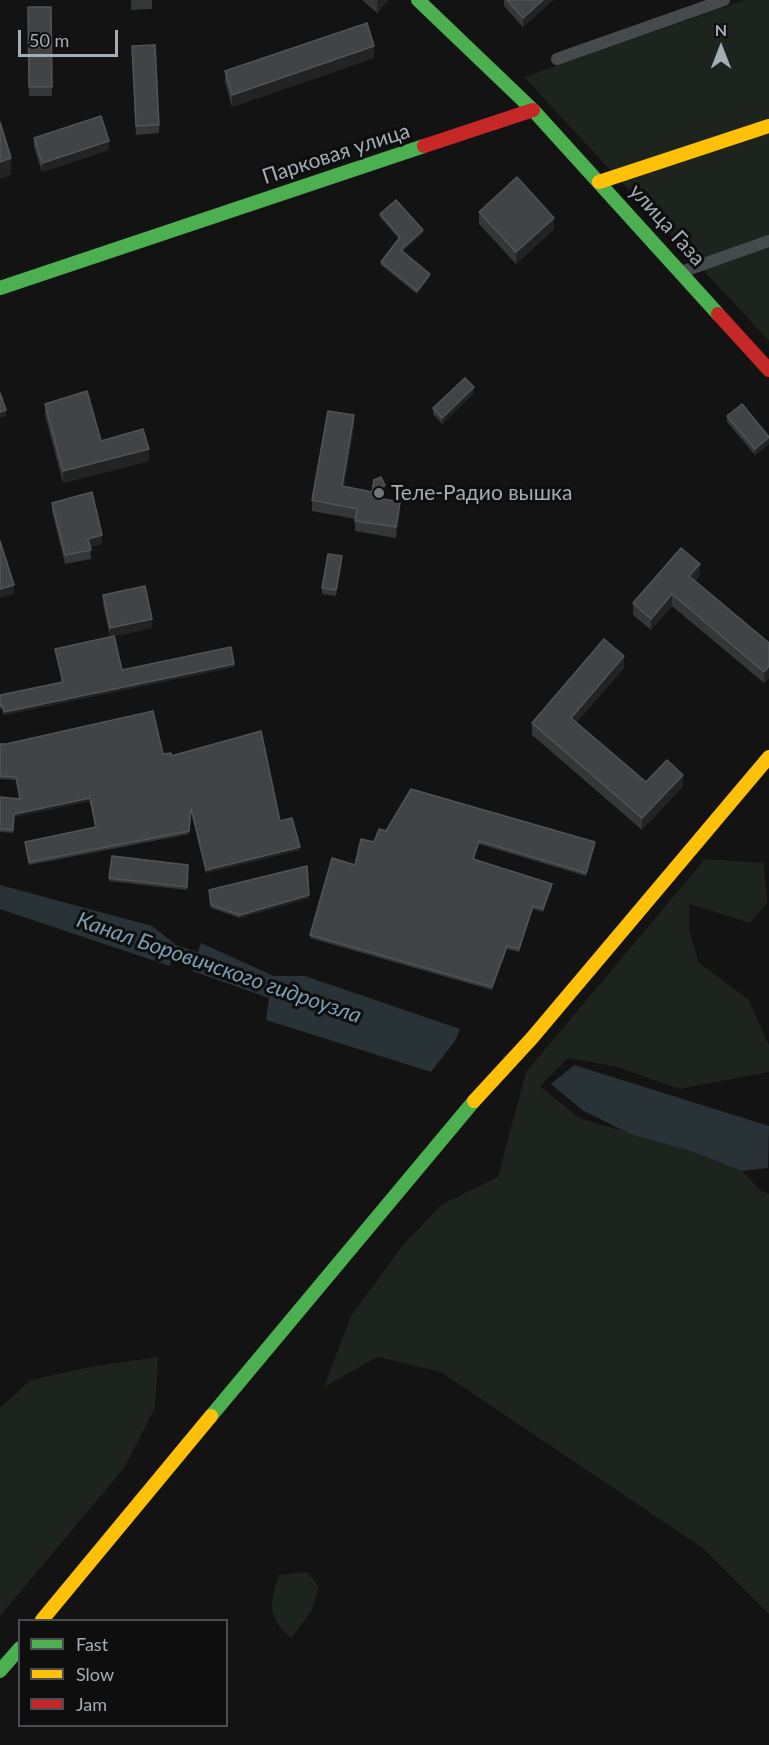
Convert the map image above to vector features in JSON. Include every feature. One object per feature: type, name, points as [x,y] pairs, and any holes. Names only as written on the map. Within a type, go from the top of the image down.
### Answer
[{"type":"main road","points":[[418,0],[533,110]]},
{"type":"main road","name":"улица Газа","points":[[533,110],[769,370]]},
{"type":"main road","name":"Парковая улица","points":[[0,288],[533,110]]},
{"type":"main road","points":[[599,182],[769,126]]},
{"type":"main road","points":[[43,1619],[467,1109],[532,1038],[769,757]]},
{"type":"main road","points":[[0,1671],[18,1650]]},
{"type":"street","points":[[557,58],[724,0]]},
{"type":"street","points":[[681,272],[769,241]]},
{"type":"shaded area","points":[[745,0],[769,0],[769,341],[524,77]]},
{"type":"shaded area","points":[[705,859],[764,863],[767,903],[750,923],[689,904],[689,930],[699,963],[748,999],[769,1045],[769,1072],[679,1089],[618,1067],[568,1058],[540,1086],[579,1118],[691,1151],[742,1171],[760,1190],[769,1194],[769,1614],[704,1549],[441,1372],[377,1357],[324,1387],[351,1316],[403,1245],[442,1204],[498,1177],[526,1072]]},
{"type":"shaded area","points":[[158,1357],[155,1408],[124,1468],[0,1616],[0,1408],[31,1380],[90,1367]]},
{"type":"shaded area","points":[[307,1572],[319,1587],[311,1612],[291,1638],[274,1616],[273,1594],[279,1575]]},
{"type":"water","points":[[0,885],[152,926],[175,944],[170,966],[0,909]]},
{"type":"water","points":[[201,943],[274,976],[305,976],[460,1029],[455,1041],[431,1072],[266,1020],[269,998],[192,971]]},
{"type":"water","points":[[574,1065],[769,1126],[768,1168],[742,1171],[691,1151],[630,1134],[582,1110],[551,1084]]},
{"type":"building","points":[[507,0],[543,0],[523,18]]},
{"type":"building","points":[[28,7],[51,7],[52,87],[29,87]]},
{"type":"building","points":[[367,23],[374,46],[232,95],[225,71]]},
{"type":"building","points":[[155,45],[159,125],[136,126],[132,46]]},
{"type":"building","points":[[101,116],[109,141],[42,163],[34,138]]},
{"type":"building","points":[[0,122],[11,158],[0,162]]},
{"type":"building","points":[[517,177],[554,218],[516,252],[479,212]]},
{"type":"building","points":[[396,200],[423,230],[401,250],[430,274],[417,291],[381,262],[400,237],[380,214]]},
{"type":"building","points":[[465,378],[474,387],[442,418],[433,408]]},
{"type":"building","points":[[87,391],[101,441],[143,429],[149,449],[63,471],[45,404]]},
{"type":"building","points":[[0,393],[6,410],[0,412]]},
{"type":"building","points":[[742,404],[769,437],[755,449],[727,416]]},
{"type":"building","points":[[328,411],[354,415],[342,486],[372,492],[374,480],[381,477],[385,485],[372,497],[400,502],[396,527],[355,521],[357,509],[312,500]]},
{"type":"building","points":[[92,492],[102,535],[88,539],[91,550],[65,555],[52,503]]},
{"type":"building","points":[[0,541],[14,585],[0,589]]},
{"type":"building","points":[[681,548],[700,564],[689,576],[769,643],[769,666],[764,672],[672,594],[651,619],[633,603]]},
{"type":"building","points":[[328,554],[342,556],[336,590],[322,588]]},
{"type":"building","points":[[145,586],[152,619],[110,628],[103,595]]},
{"type":"building","points":[[114,636],[122,670],[231,647],[234,664],[4,712],[2,704],[0,706],[0,695],[63,682],[55,649]]},
{"type":"building","points":[[604,639],[624,656],[571,718],[646,782],[667,760],[683,775],[642,818],[532,723]]},
{"type":"building","points":[[153,711],[163,754],[171,753],[171,756],[261,731],[280,821],[292,818],[300,847],[206,870],[191,808],[189,831],[29,862],[25,842],[96,827],[90,798],[14,814],[13,830],[0,829],[0,797],[20,799],[16,777],[0,776],[0,744]]},
{"type":"building","points":[[411,789],[595,842],[586,873],[479,841],[473,859],[552,884],[543,909],[533,906],[519,949],[507,946],[492,987],[310,935],[332,858],[355,865],[361,839],[374,842],[379,829],[386,831]]},
{"type":"building","points":[[112,856],[188,865],[187,887],[109,878]]},
{"type":"building","points":[[307,866],[309,895],[240,915],[211,905],[209,890]]},
{"type":"waterway","name":"Канал Боровичского гидроузла","points":[[158,946],[213,965]]},
{"type":"traffic: fast","points":[[418,0],[533,110],[718,314]]},
{"type":"traffic: fast","points":[[0,288],[424,146]]},
{"type":"traffic: fast","points":[[211,1416],[474,1101]]},
{"type":"traffic: fast","points":[[0,1671],[18,1650]]},
{"type":"traffic: slow","points":[[599,182],[769,126]]},
{"type":"traffic: slow","points":[[474,1101],[532,1038],[769,757]]},
{"type":"traffic: slow","points":[[43,1619],[211,1416]]},
{"type":"traffic: jam","points":[[424,146],[533,110]]},
{"type":"traffic: jam","points":[[718,314],[769,370]]},
{"type":"place","name":"Теле-Радио вышка","points":[[379,493]]}]
